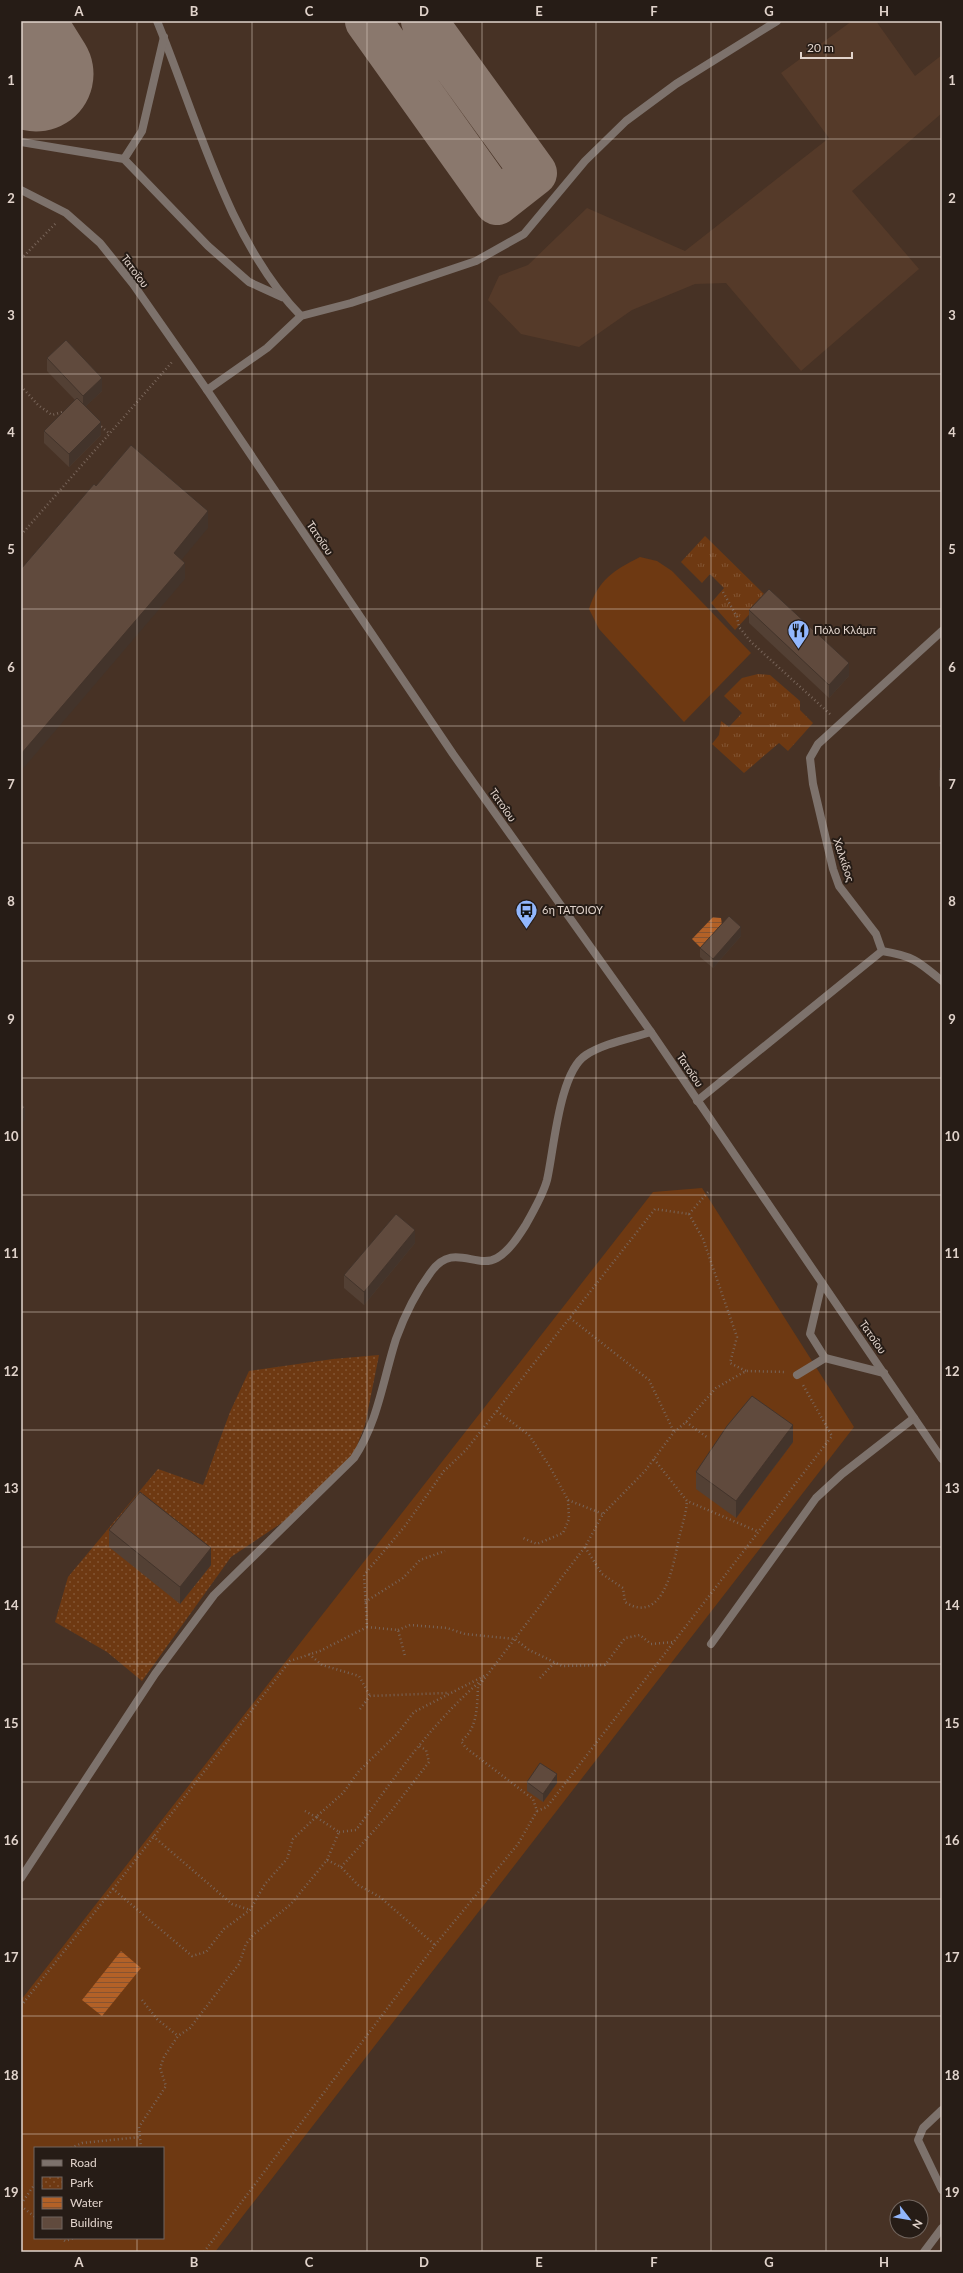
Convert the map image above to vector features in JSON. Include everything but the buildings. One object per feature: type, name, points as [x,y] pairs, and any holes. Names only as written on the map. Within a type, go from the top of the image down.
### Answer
[{"type":"street","points":[[157,21],[229,206],[259,262],[282,297],[301,316]]},
{"type":"street","points":[[207,390],[267,348],[301,316],[351,303],[476,261],[524,234],[585,161],[626,121],[676,84],[777,21]]},
{"type":"street","points":[[124,159],[142,132],[164,37]]},
{"type":"street","points":[[21,142],[124,159],[208,246],[249,282],[282,297]]},
{"type":"street","name":"Τατοΐου","points":[[21,190],[66,212],[100,243],[133,284],[207,390],[453,754],[651,1032],[942,1459]]},
{"type":"street","name":"Χαλκίδος","points":[[882,951],[876,934],[839,886],[833,869],[812,784],[810,758],[818,744],[942,631]]},
{"type":"street","points":[[698,1101],[882,951],[907,955],[942,981]]},
{"type":"street","points":[[21,1878],[155,1674],[214,1596],[354,1458],[366,1440],[375,1416],[397,1338],[431,1273],[439,1262],[449,1257],[496,1259],[507,1250],[524,1227],[547,1182],[565,1087],[573,1070],[584,1056],[610,1044],[651,1032]]},
{"type":"street","points":[[822,1284],[810,1334],[825,1358],[884,1373]]},
{"type":"street","points":[[797,1375],[825,1358]]},
{"type":"street","points":[[711,1644],[816,1498],[842,1474],[914,1418]]},
{"type":"street","points":[[942,2110],[923,2128],[918,2140],[942,2190]]},
{"type":"street","points":[[924,2252],[942,2228]]},
{"type":"path","points":[[21,259],[66,212]]},
{"type":"path","points":[[21,535],[181,352]]},
{"type":"path","points":[[21,386],[38,406],[52,415],[69,409]]},
{"type":"path","points":[[92,419],[110,434]]},
{"type":"path","points":[[723,592],[736,617],[739,628],[750,642],[841,723]]},
{"type":"path","points":[[689,1214],[709,1191]]},
{"type":"path","points":[[367,1627],[364,1575],[405,1526],[444,1471],[466,1450],[655,1209],[689,1214]]},
{"type":"path","points":[[204,2252],[435,1945],[518,1844],[537,1811],[547,1807],[832,1436],[797,1375],[792,1372],[746,1371],[730,1363],[737,1336],[703,1239],[689,1214]]},
{"type":"path","points":[[570,1318],[649,1380],[674,1432]]},
{"type":"path","points":[[537,1811],[533,1799],[466,1748],[461,1741],[467,1737],[477,1714],[478,1686],[585,1547],[604,1514],[654,1458],[674,1432],[686,1422],[716,1388],[746,1371]]},
{"type":"path","points":[[497,1411],[529,1435],[550,1467],[568,1500],[569,1519],[563,1534],[537,1544],[523,1538]]},
{"type":"path","points":[[686,1422],[708,1438]]},
{"type":"path","points":[[654,1458],[687,1501],[759,1532]]},
{"type":"path","points":[[568,1500],[604,1514]]},
{"type":"path","points":[[585,1547],[602,1574],[623,1588],[625,1602],[633,1607],[650,1606],[661,1596],[670,1578],[686,1515],[687,1501]]},
{"type":"path","points":[[365,1602],[403,1578],[420,1560],[445,1551]]},
{"type":"path","points":[[21,2006],[290,1661],[309,1654],[367,1627],[398,1630],[410,1625],[447,1628],[465,1634],[514,1639],[529,1650],[562,1666],[605,1665],[625,1638],[640,1635],[651,1644],[674,1642]]},
{"type":"path","points":[[398,1630],[404,1656]]},
{"type":"path","points":[[309,1654],[322,1665],[359,1676],[370,1696]]},
{"type":"path","points":[[540,1678],[555,1662]]},
{"type":"path","points":[[113,1889],[192,1956],[206,1952],[224,1929],[250,1910],[265,1884],[287,1859],[293,1839],[342,1793],[359,1771],[396,1734],[414,1712],[487,1675]]},
{"type":"path","points":[[305,1811],[339,1832],[356,1830],[432,1728],[459,1699],[487,1675]]},
{"type":"path","points":[[370,1696],[450,1693]]},
{"type":"path","points":[[360,1709],[370,1696]]},
{"type":"path","points":[[341,1867],[390,1814],[429,1762],[426,1750],[419,1746]]},
{"type":"path","points":[[141,2147],[139,2127],[166,2086],[160,2068],[164,2057],[178,2036],[190,2028],[239,1964],[246,1944],[252,1935],[291,1904],[328,1860],[339,1832]]},
{"type":"path","points":[[154,1836],[232,1904],[250,1910]]},
{"type":"path","points":[[328,1860],[341,1867],[358,1885],[380,1897],[435,1945]]},
{"type":"path","points":[[142,2000],[157,2018],[178,2036]]},
{"type":"path","points":[[73,2147],[82,2143],[140,2138]]},
{"type":"path","points":[[34,2186],[21,2205],[34,2216]]},
{"type":"shaded area","points":[[852,21],[876,21],[915,76],[942,55],[942,113],[852,191],[919,269],[801,371],[726,283],[695,284],[632,310],[579,347],[521,334],[488,300],[499,276],[528,265],[587,208],[685,251],[829,138],[781,73]]},
{"type":"green space","points":[[705,536],[766,596],[735,630],[711,603],[724,588],[710,574],[702,583],[681,562]]},
{"type":"green space","points":[[640,557],[657,561],[672,571],[751,653],[684,722],[599,629],[589,609],[597,590],[602,583],[622,567]]},
{"type":"green space","points":[[758,674],[770,675],[800,701],[800,710],[813,723],[788,751],[779,743],[744,773],[712,744],[719,735],[721,721],[729,727],[742,713],[724,696],[742,678]]},
{"type":"green space","points":[[702,1188],[854,1427],[215,2252],[21,2252],[21,2000],[653,1192]]},
{"type":"green space","points":[[379,1355],[365,1425],[351,1461],[298,1512],[231,1557],[142,1681],[107,1652],[55,1622],[68,1577],[158,1469],[203,1485],[230,1412],[249,1371],[333,1359]]},
{"type":"water","points":[[713,917],[721,918],[722,925],[703,950],[692,939]]},
{"type":"water","points":[[121,1951],[141,1968],[102,2016],[82,2000]]},
{"type":"taxiway","points":[[368,21],[497,202],[534,173],[424,21]]},
{"type":"runway","points":[[21,50],[36,74]]},
{"type":"place","name":"Πόλο Κλάμπ","points":[[799,650]]},
{"type":"place","name":"6η ΤΑΤΟΙΟΥ","points":[[526,930]]}]
